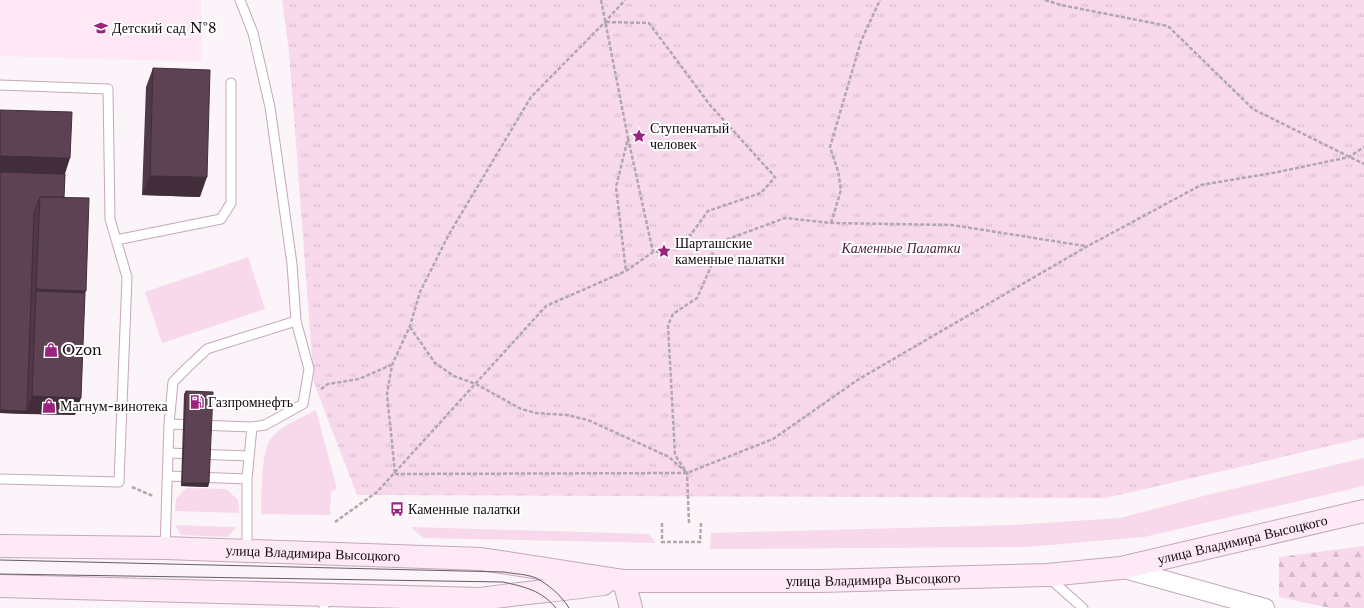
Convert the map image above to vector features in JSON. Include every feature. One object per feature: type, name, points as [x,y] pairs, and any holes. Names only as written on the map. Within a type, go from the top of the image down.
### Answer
[{"type":"main road","name":"улица Владимира Высоцкого","points":[[0,586],[324,602],[480,599],[537,591],[555,591],[624,581],[812,581],[1047,575],[1121,568],[1364,511]]},
{"type":"main road","name":"улица Владимира Высоцкого","points":[[0,546],[165,548],[481,559],[624,581]]},
{"type":"main road","points":[[624,581],[630,608]]},
{"type":"street","name":"улица Владимира Высоцкого","points":[[1121,568],[1253,607]]},
{"type":"lane","points":[[169,424],[252,427],[265,425],[303,404],[309,368],[296,320],[292,264],[270,107],[253,33],[240,0]]},
{"type":"lane","points":[[116,240],[221,219],[231,204],[231,83]]},
{"type":"lane","points":[[0,85],[108,90],[110,219],[126,277],[119,482],[0,479]]},
{"type":"lane","points":[[165,548],[169,424],[174,382],[207,349],[296,320]]},
{"type":"lane","points":[[247,551],[247,479],[252,427]]},
{"type":"lane","points":[[168,453],[249,456]]},
{"type":"lane","points":[[168,476],[247,479]]},
{"type":"lane","points":[[1047,575],[1083,608]]},
{"type":"path","points":[[601,0],[628,138],[653,252]]},
{"type":"path","points":[[395,474],[387,394],[392,365],[410,326],[420,292],[448,236],[531,97],[625,0]]},
{"type":"path","points":[[831,223],[841,190],[838,171],[830,147],[861,41],[880,0]]},
{"type":"path","points":[[1045,0],[1061,5],[1168,26],[1253,109],[1364,164]]},
{"type":"path","points":[[605,22],[649,23],[710,105],[775,177],[761,193],[708,211],[681,248]]},
{"type":"path","points":[[626,271],[616,187],[628,138]]},
{"type":"path","points":[[395,474],[687,473],[773,439],[859,379],[1086,247],[1201,185],[1278,172],[1349,157],[1364,147]]},
{"type":"path","points":[[335,522],[378,492],[546,306],[626,271],[653,252],[712,245],[785,218],[831,223],[952,225],[1086,247]]},
{"type":"path","points":[[689,523],[687,473],[675,455],[668,325],[673,314],[697,298],[713,262],[712,245]]},
{"type":"path","points":[[410,326],[435,363],[454,376],[476,384],[521,408],[536,413],[567,415],[588,420],[669,457],[687,473]]},
{"type":"path","points":[[303,404],[328,384],[359,379],[392,365]]},
{"type":"path","points":[[119,482],[153,496],[167,507]]},
{"type":"path","points":[[662,523],[662,542],[700,542],[701,523]]},
{"type":"shaded area","name":"Детский сад №8","points":[[0,0],[201,0],[202,62],[0,56]]},
{"type":"green space","name":"Каменные Палатки","points":[[282,0],[1364,0],[1364,438],[1106,498],[357,495],[314,383],[289,52]]},
{"type":"green space","points":[[248,257],[265,309],[162,343],[145,292]]},
{"type":"green space","points":[[316,410],[337,489],[331,492],[330,515],[261,514],[262,473],[269,442],[282,428]]},
{"type":"green space","points":[[1364,458],[1364,486],[1144,537],[1027,547],[710,549],[711,533],[1012,525],[1120,518],[1211,494]]},
{"type":"green space","points":[[186,488],[226,489],[238,500],[239,513],[175,511],[176,499]]},
{"type":"green space","points":[[175,525],[236,527],[228,537],[181,535]]},
{"type":"green space","points":[[411,527],[649,534],[656,543],[423,538]]},
{"type":"green space","points":[[1364,546],[1364,608],[1330,608],[1279,597],[1279,557]]},
{"type":"building","points":[[153,68],[210,70],[207,177],[150,176]]},
{"type":"building","points":[[0,110],[72,112],[70,158],[0,156]]},
{"type":"building","points":[[0,172],[65,174],[64,197],[40,197],[34,213],[27,411],[0,410]]},
{"type":"building","points":[[40,197],[89,198],[86,291],[36,289]]},
{"type":"building","points":[[36,291],[85,293],[81,398],[32,396]]},
{"type":"building","points":[[186,391],[213,392],[209,483],[182,483]]},
{"type":"tram line","points":[[0,560],[504,572],[536,578],[559,595],[569,608]]},
{"type":"tram line","points":[[0,574],[503,582],[532,590],[544,597],[556,608]]},
{"type":"place","name":"Детский сад №8","points":[[101,28]]},
{"type":"place","name":"Ступенчатый человек","points":[[639,136]]},
{"type":"place","name":"Шарташские каменные палатки","points":[[664,251]]},
{"type":"place","name":"Ozon","points":[[51,350]]},
{"type":"place","name":"Газпромнефть","points":[[197,402]]},
{"type":"place","name":"Магнум-винотека","points":[[49,406]]},
{"type":"place","name":"Каменные палатки","points":[[397,509]]}]
